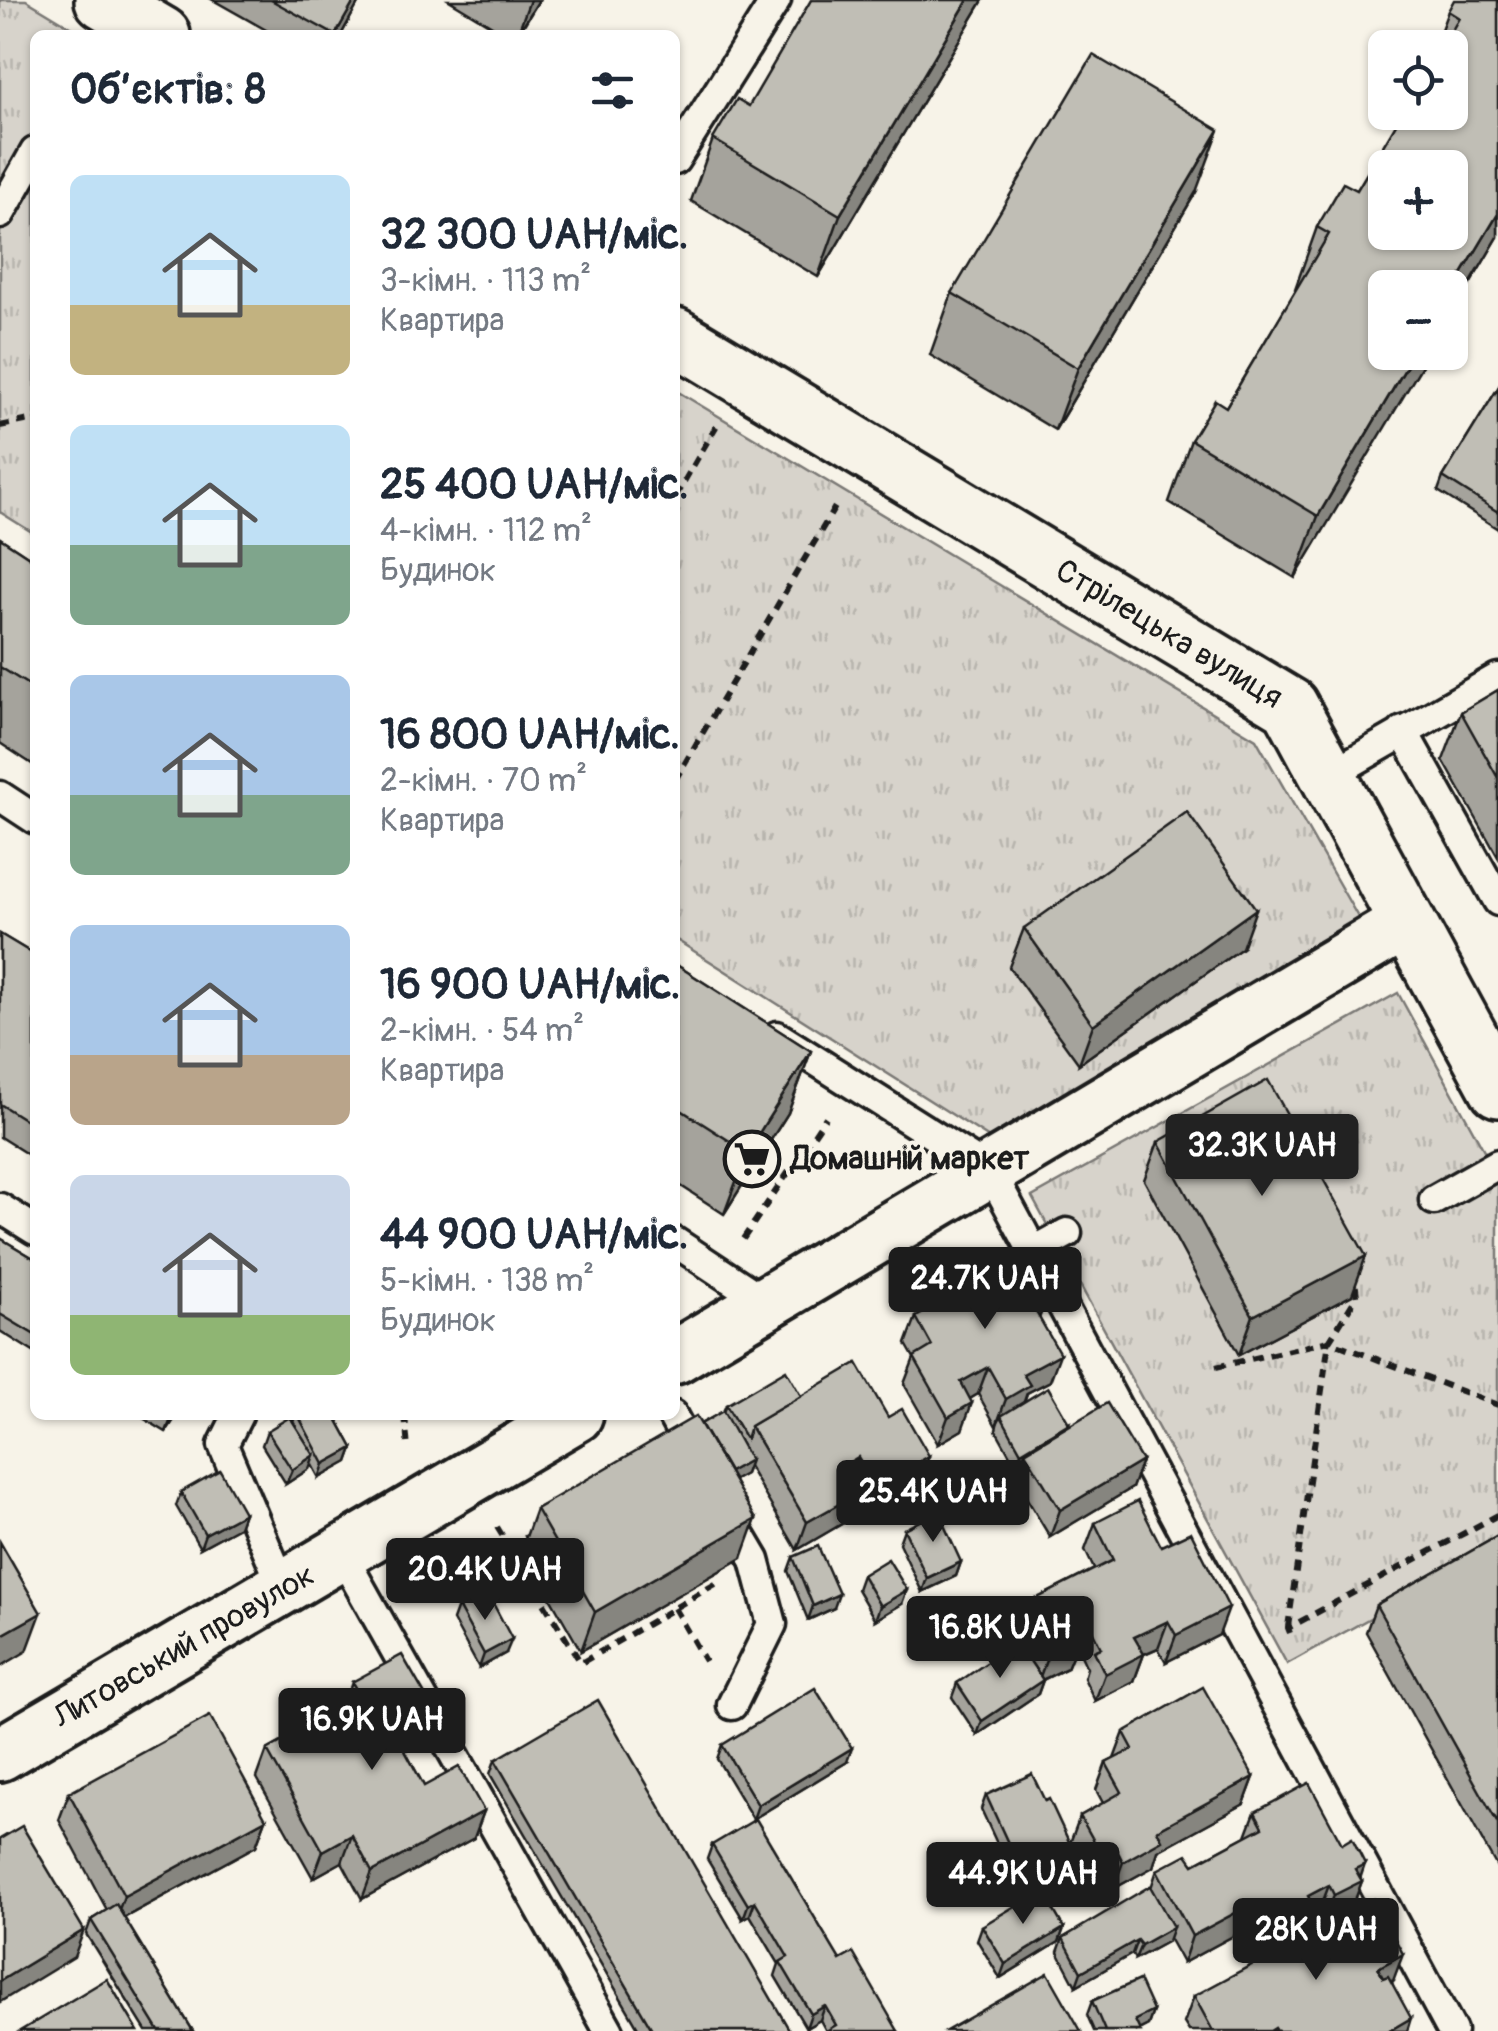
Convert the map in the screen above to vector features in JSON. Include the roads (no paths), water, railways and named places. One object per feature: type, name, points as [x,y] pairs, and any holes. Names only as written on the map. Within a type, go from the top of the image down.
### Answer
[{"type":"street","points":[[106,14],[149,30]]},
{"type":"street","name":"Стрілецька вулиця","points":[[680,339],[1290,706],[1498,1089]]},
{"type":"street","points":[[680,1354],[1407,922]]},
{"type":"street","name":"Литовський провулок","points":[[0,1754],[567,1420]]},
{"type":"lane","points":[[680,152],[776,0]]},
{"type":"lane","points":[[0,214],[30,161]]},
{"type":"lane","points":[[1328,776],[1498,678]]},
{"type":"lane","points":[[1403,731],[1498,901]]},
{"type":"lane","points":[[0,796],[30,816]]},
{"type":"lane","points":[[754,1022],[990,1171],[1452,2031]]},
{"type":"lane","points":[[1434,1200],[1498,1164]]},
{"type":"lane","points":[[0,1208],[30,1227]]},
{"type":"lane","points":[[1032,1252],[1067,1234]]},
{"type":"lane","points":[[680,1245],[767,1303]]},
{"type":"lane","points":[[236,1420],[224,1446],[283,1587]]},
{"type":"lane","points":[[675,1420],[755,1560],[772,1624],[732,1705]]},
{"type":"lane","points":[[342,1553],[610,2031]]},
{"type":"place","name":"Домашній маркет","points":[[752,1159]]}]
